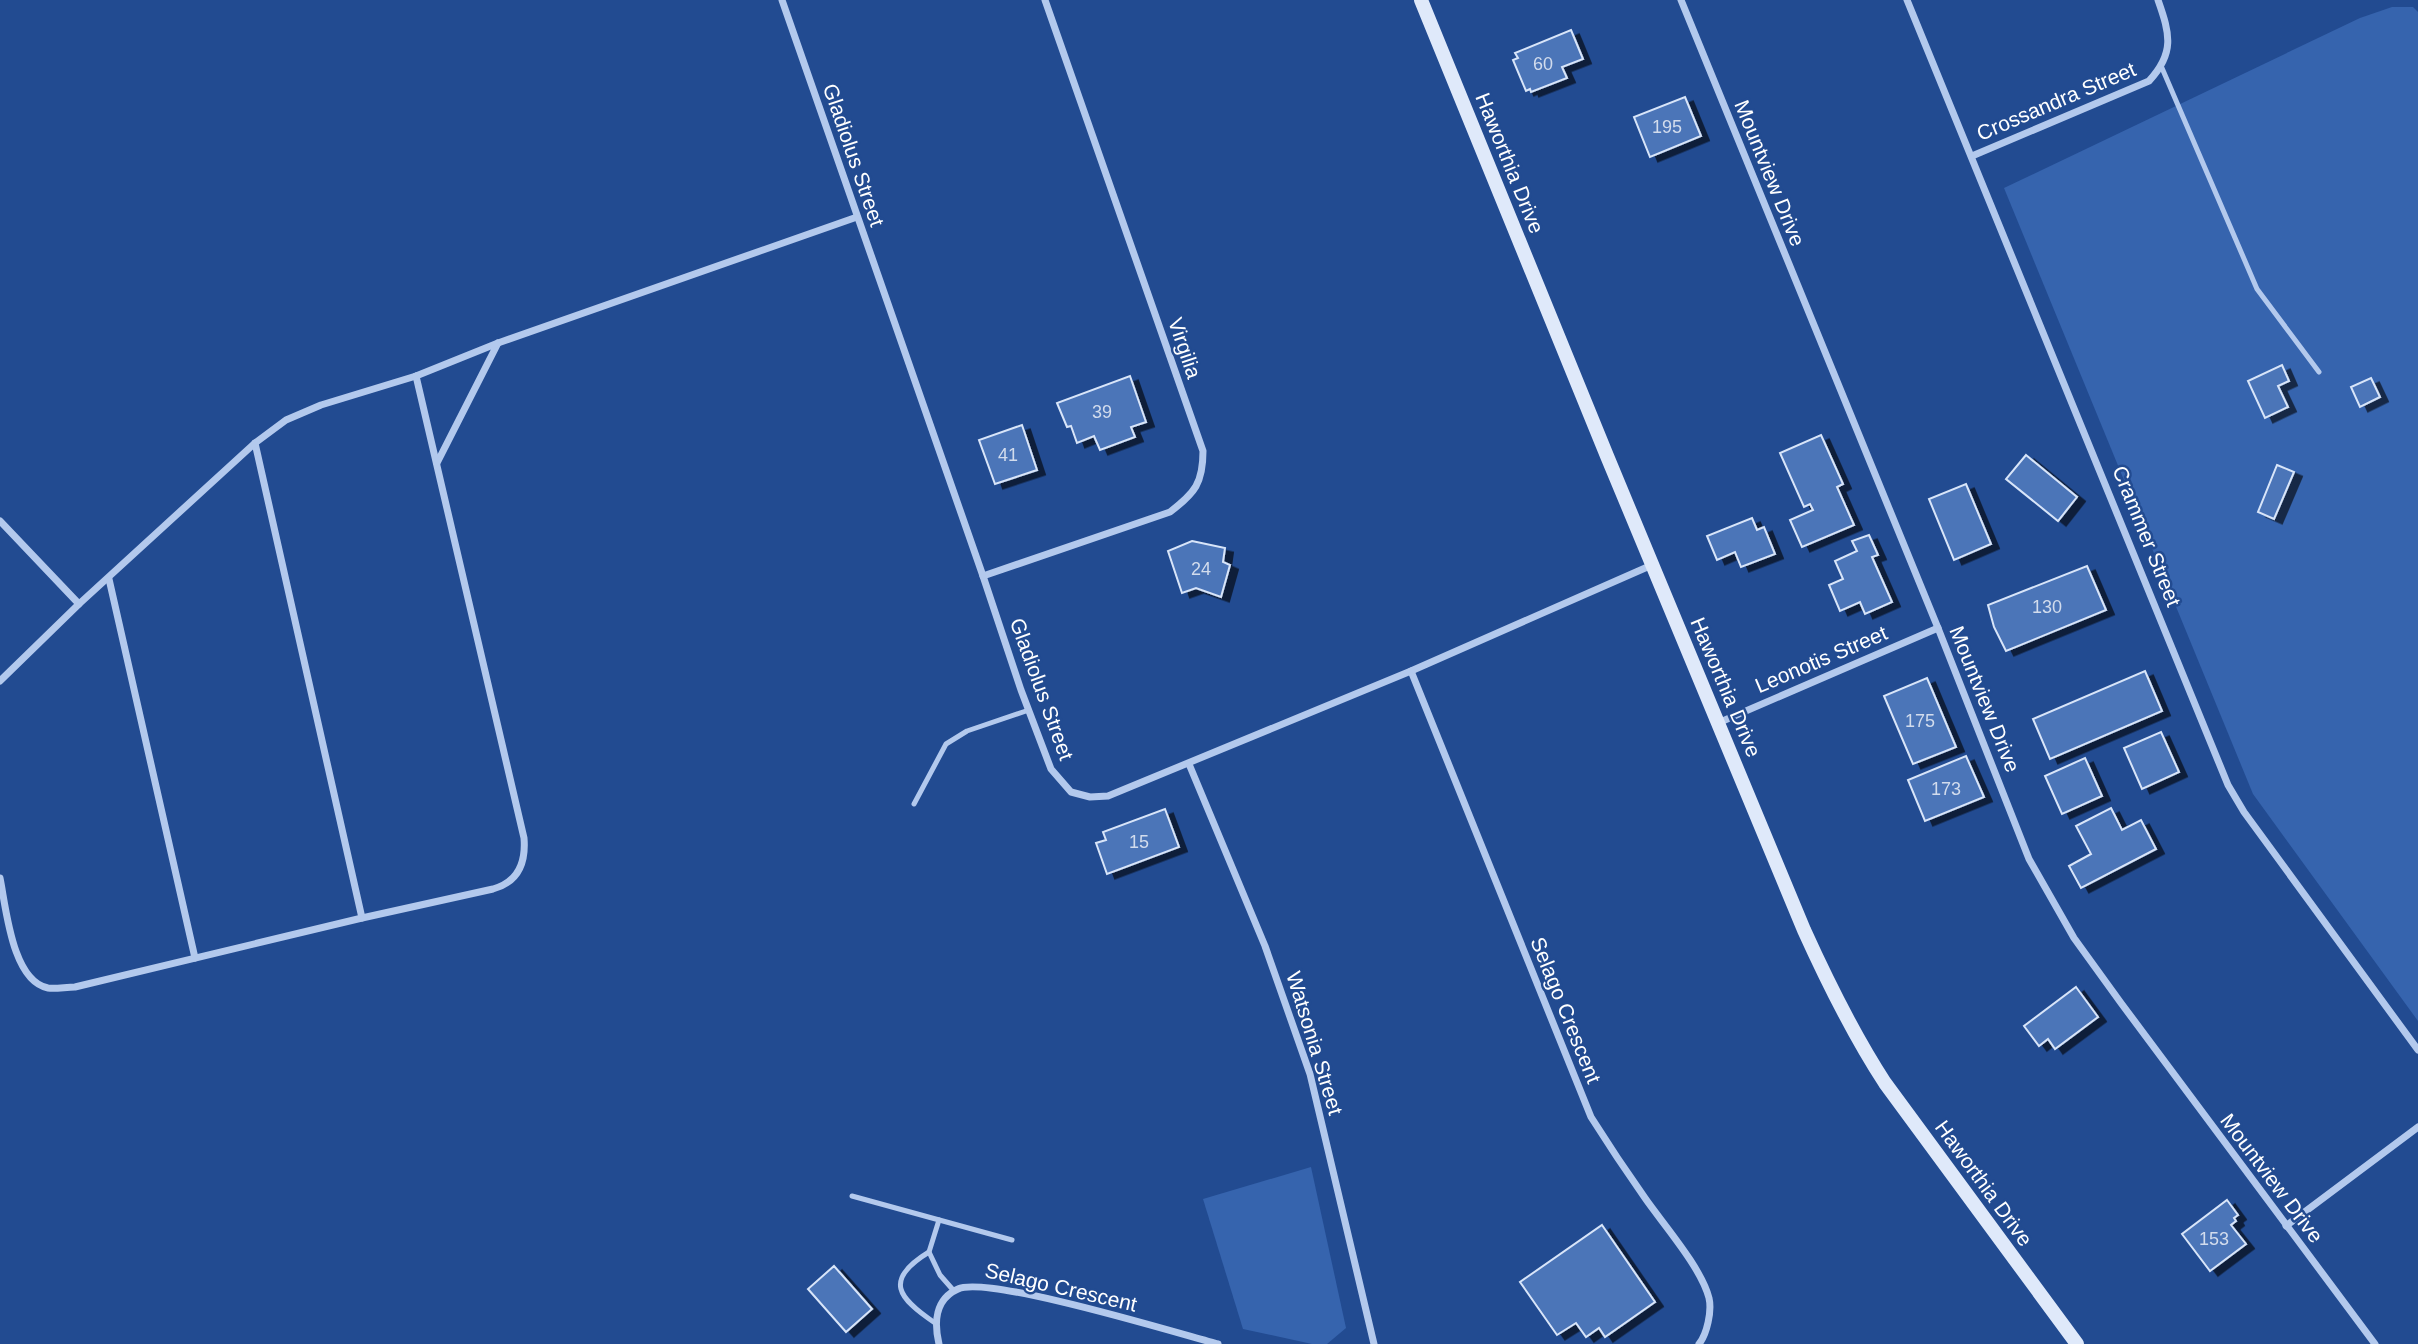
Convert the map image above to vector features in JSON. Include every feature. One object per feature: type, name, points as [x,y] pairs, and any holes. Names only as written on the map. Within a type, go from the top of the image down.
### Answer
[{"type":"street","name":"Gladiolus Street","points":[[782,0],[1029,710],[1051,769],[1070,792],[1090,797],[1108,796],[1411,671],[1652,565]]},
{"type":"street","name":"Virgilia","points":[[983,576],[1170,512],[1195,490],[1203,466],[1203,451],[1045,0]]},
{"type":"street","name":"Haworthia Drive","points":[[1421,0],[1804,930],[1858,1042],[2071,1341]]},
{"type":"street","name":"Mountview Drive","points":[[1681,0],[1938,628],[2029,859],[2074,937],[2375,1344]]},
{"type":"street","name":"Crammer Street","points":[[1907,0],[2228,785],[2244,812],[2418,1051]]},
{"type":"street","name":"Crossandra Street","points":[[1972,156],[2149,81],[2162,68],[2168,48],[2166,22],[2158,0]]},
{"type":"street","points":[[0,681],[79,604],[255,443],[286,420],[321,405],[416,376],[498,343],[857,216]]},
{"type":"street","points":[[436,464],[498,343]]},
{"type":"street","points":[[0,878],[22,967],[34,981],[47,988],[75,987],[501,887],[516,875],[524,861],[524,838],[416,376]]},
{"type":"street","points":[[255,443],[362,918]]},
{"type":"street","points":[[0,521],[79,604]]},
{"type":"street","points":[[109,579],[195,958]]},
{"type":"street","name":"Leonotis Street","points":[[1718,723],[1938,628]]},
{"type":"street","name":"Selago Crescent","points":[[1411,671],[1591,1116],[1632,1181],[1691,1261],[1709,1298],[1708,1321],[1704,1338],[1699,1344]]},
{"type":"street","name":"Watsonia Street","points":[[1189,764],[1265,947],[1310,1074],[1374,1344]]},
{"type":"street","points":[[2286,1226],[2418,1127]]},
{"type":"street","name":"Selago Crescent","points":[[935,1323],[946,1296],[971,1285],[992,1287],[1086,1309],[1218,1344]]},
{"type":"street","points":[[935,1323],[939,1344]]},
{"type":"lane","points":[[2162,68],[2257,289],[2319,372]]},
{"type":"lane","points":[[914,804],[946,744],[967,731],[1029,710]]},
{"type":"lane","points":[[852,1196],[1012,1240]]},
{"type":"lane","points":[[935,1323],[907,1300],[900,1288],[900,1279],[909,1267],[929,1252],[939,1220]]},
{"type":"lane","points":[[929,1252],[940,1275],[954,1292]]},
{"type":"shaded area","points":[[2392,7],[2413,7],[2418,12],[2418,1021],[2253,794],[2004,188],[2360,18]]},
{"type":"shaded area","points":[[1311,1167],[1346,1328],[1327,1344],[1312,1344],[1243,1329],[1203,1199]]},
{"type":"building","points":[[1571,30],[1583,59],[1562,67],[1567,78],[1531,92],[1530,89],[1526,91],[1513,60],[1518,58],[1515,53]]},
{"type":"building","points":[[1685,97],[1701,136],[1650,157],[1634,117]]},
{"type":"building","points":[[2282,365],[2289,381],[2278,386],[2288,407],[2265,418],[2248,381]]},
{"type":"building","points":[[1130,376],[1146,422],[1131,427],[1135,437],[1100,450],[1094,436],[1077,443],[1071,426],[1067,427],[1057,403]]},
{"type":"building","points":[[2371,378],[2380,397],[2360,407],[2351,387]]},
{"type":"building","points":[[1022,425],[1037,470],[995,484],[979,440]]},
{"type":"building","points":[[1821,435],[1843,484],[1837,487],[1854,525],[1802,547],[1790,520],[1813,510],[1810,504],[1804,507],[1780,453]]},
{"type":"building","points":[[2026,455],[2077,497],[2058,521],[2006,479]]},
{"type":"building","points":[[2277,465],[2294,472],[2274,519],[2258,512]]},
{"type":"building","points":[[1966,484],[1991,544],[1954,560],[1929,499]]},
{"type":"building","points":[[1752,518],[1757,530],[1764,527],[1775,554],[1741,567],[1735,552],[1717,560],[1707,536]]},
{"type":"building","points":[[1869,535],[1878,555],[1872,557],[1892,602],[1865,614],[1860,602],[1840,611],[1829,585],[1843,579],[1835,561],[1857,551],[1852,541]]},
{"type":"building","points":[[1192,541],[1225,548],[1223,562],[1230,565],[1221,597],[1196,588],[1182,593],[1168,551]]},
{"type":"building","points":[[2087,566],[2106,610],[2006,651],[1994,627],[1988,605]]},
{"type":"building","points":[[2145,671],[2162,711],[2050,759],[2033,719]]},
{"type":"building","points":[[1927,678],[1956,747],[1913,764],[1884,696]]},
{"type":"building","points":[[2161,732],[2179,772],[2142,789],[2124,748]]},
{"type":"building","points":[[1966,756],[1984,797],[1925,821],[1908,780]]},
{"type":"building","points":[[2085,758],[2102,796],[2062,814],[2045,776]]},
{"type":"building","points":[[2111,808],[2122,830],[2141,820],[2156,849],[2081,888],[2069,866],[2091,854],[2076,826]]},
{"type":"building","points":[[1165,809],[1179,847],[1107,874],[1096,843],[1106,840],[1103,832]]},
{"type":"building","points":[[2076,987],[2098,1017],[2055,1049],[2048,1039],[2039,1046],[2024,1026]]},
{"type":"building","points":[[2227,1200],[2238,1215],[2231,1225],[2246,1244],[2210,1271],[2182,1234]]},
{"type":"building","points":[[1602,1225],[1655,1302],[1605,1337],[1599,1328],[1586,1337],[1576,1323],[1557,1335],[1520,1282]]},
{"type":"building","points":[[834,1266],[872,1309],[846,1332],[808,1289]]}]
